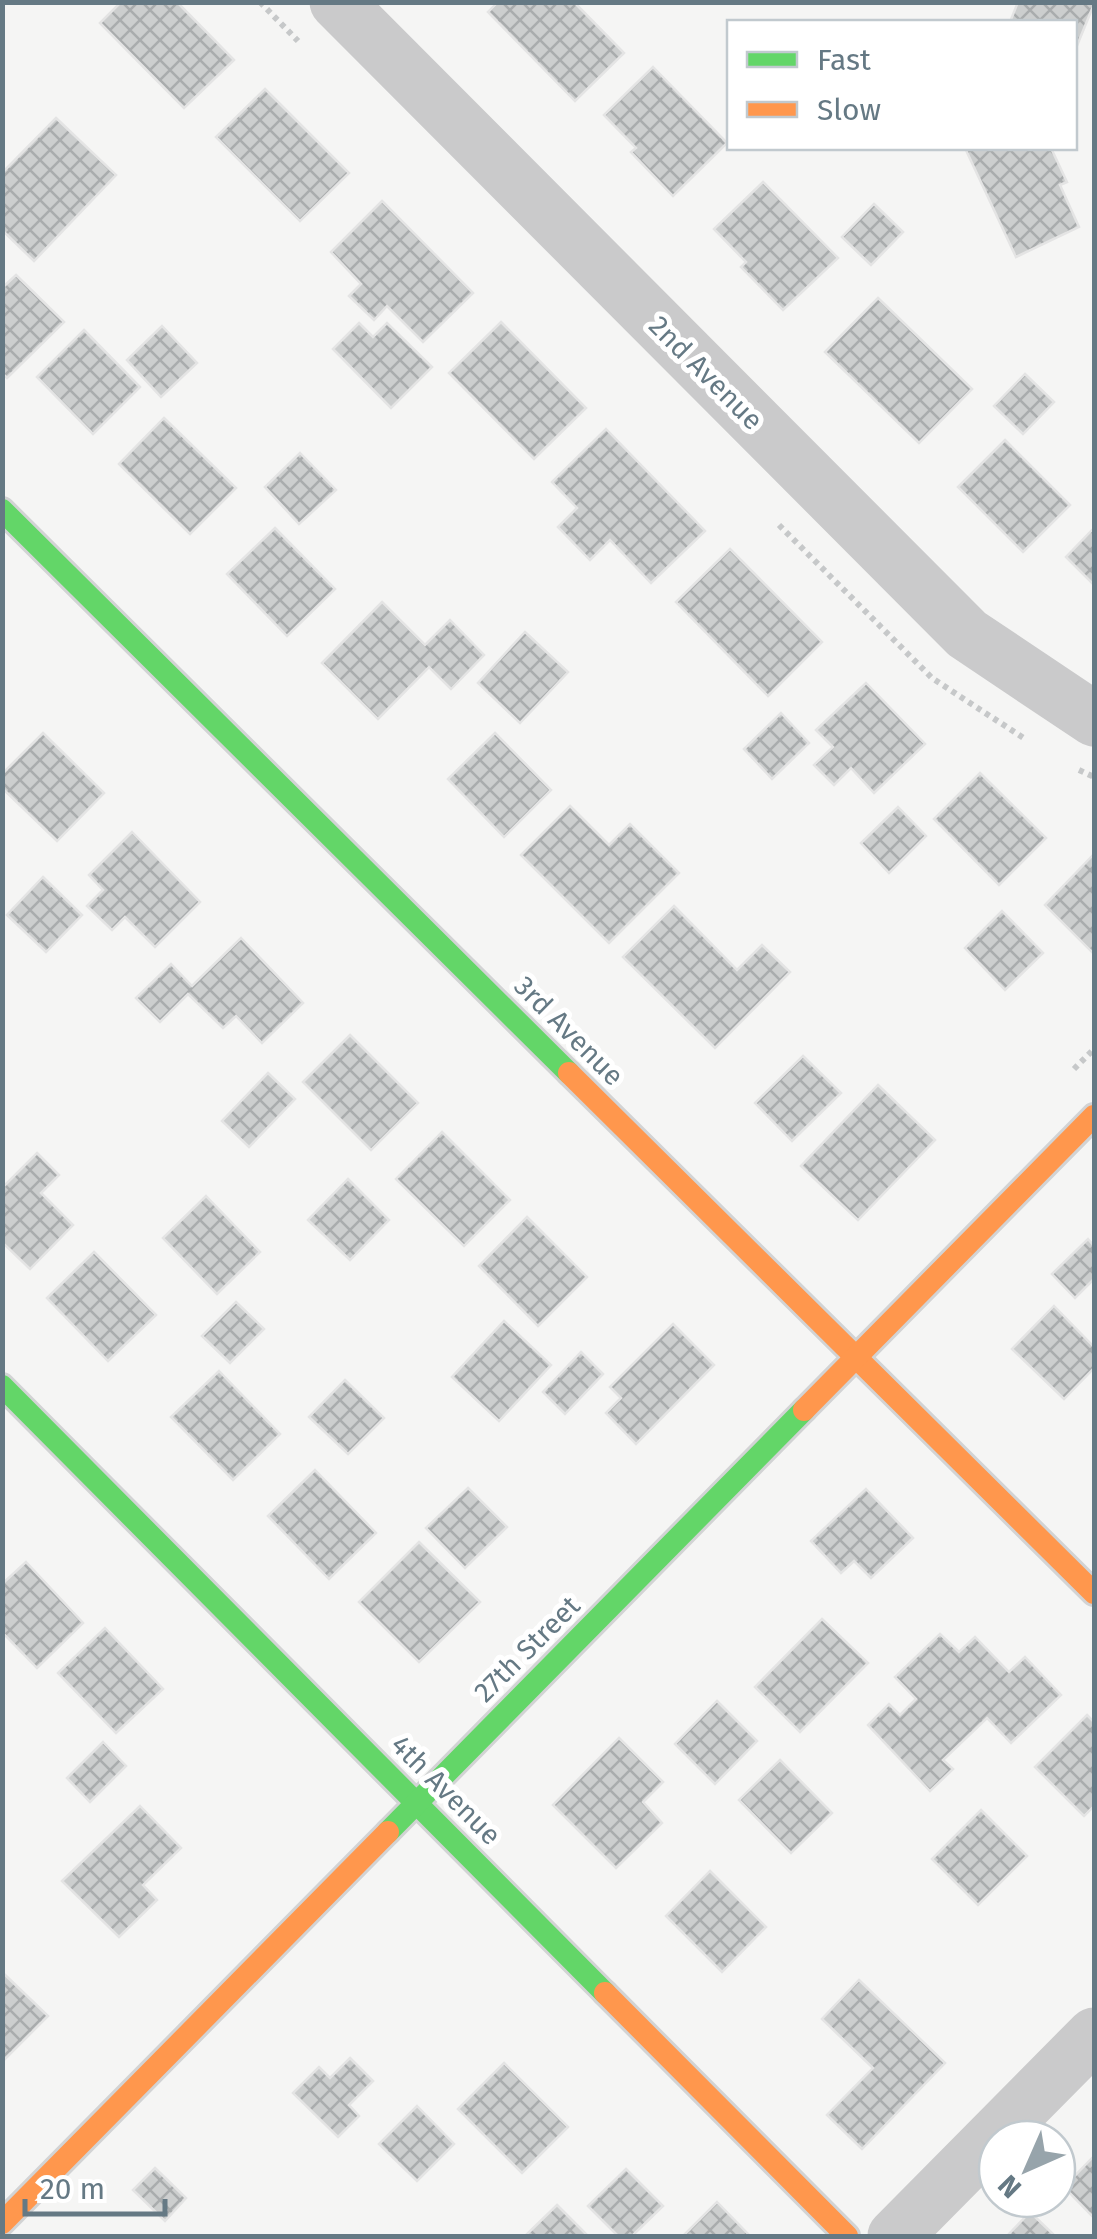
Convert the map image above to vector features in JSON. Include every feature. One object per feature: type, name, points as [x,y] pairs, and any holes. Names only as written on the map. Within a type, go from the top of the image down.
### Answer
[{"type":"street","name":"2nd Avenue","points":[[336,2],[967,634],[1094,718]]},
{"type":"street","name":"3rd Avenue","points":[[2,510],[1094,1593]]},
{"type":"street","name":"27th Street","points":[[2,2224],[1094,1116]]},
{"type":"street","name":"4th Avenue","points":[[2,1386],[848,2236]]},
{"type":"street","points":[[895,2236],[1094,2035]]},
{"type":"building","points":[[121,2],[177,2],[234,60],[184,108],[100,23]]},
{"type":"building","points":[[498,2],[574,2],[624,53],[575,101],[488,12]]},
{"type":"building","points":[[1018,2],[1094,2],[1077,46],[1077,20],[1011,20]]},
{"type":"building","points":[[653,67],[727,143],[673,196],[631,152],[636,148],[604,115]]},
{"type":"building","points":[[265,89],[349,173],[300,221],[216,137]]},
{"type":"building","points":[[56,118],[116,175],[34,261],[2,230],[2,173]]},
{"type":"building","points":[[966,150],[1052,150],[1067,182],[1060,185],[1079,227],[1016,257]]},
{"type":"building","points":[[763,182],[838,258],[783,310],[741,267],[746,262],[714,229]]},
{"type":"building","points":[[382,201],[473,293],[423,342],[387,306],[374,320],[349,296],[361,284],[331,252]]},
{"type":"building","points":[[874,204],[903,232],[871,265],[842,237]]},
{"type":"building","points":[[16,275],[64,322],[7,378],[2,373],[2,288]]},
{"type":"building","points":[[878,298],[972,389],[919,443],[825,352]]},
{"type":"building","points":[[501,322],[586,408],[534,459],[449,373]]},
{"type":"building","points":[[359,323],[373,337],[387,323],[432,367],[391,408],[333,349]]},
{"type":"building","points":[[162,326],[197,363],[161,397],[127,360]]},
{"type":"building","points":[[84,330],[140,387],[93,434],[37,377]]},
{"type":"building","points":[[1025,374],[1054,402],[1023,434],[994,406]]},
{"type":"building","points":[[164,418],[236,488],[190,534],[119,464]]},
{"type":"building","points":[[606,429],[705,531],[651,583],[610,540],[590,560],[558,527],[577,508],[552,482]]},
{"type":"building","points":[[1005,440],[1070,505],[1023,552],[958,487]]},
{"type":"building","points":[[300,453],[336,490],[299,524],[265,487]]},
{"type":"building","points":[[275,528],[335,589],[287,636],[227,574]]},
{"type":"building","points":[[1094,528],[1094,585],[1066,557]]},
{"type":"building","points":[[730,549],[822,642],[768,696],[676,602]]},
{"type":"building","points":[[382,602],[425,645],[450,620],[484,655],[451,689],[429,667],[378,719],[322,663]]},
{"type":"building","points":[[525,632],[568,672],[520,723],[478,683]]},
{"type":"building","points":[[866,683],[925,744],[874,793],[851,768],[834,785],[814,765],[833,747],[816,730]]},
{"type":"building","points":[[781,713],[809,743],[772,779],[744,749]]},
{"type":"building","points":[[43,733],[104,793],[57,841],[2,788],[2,774]]},
{"type":"building","points":[[495,733],[551,790],[504,837],[448,779]]},
{"type":"building","points":[[980,773],[1046,838],[999,885],[934,819]]},
{"type":"building","points":[[570,806],[609,845],[630,824],[679,873],[609,943],[521,855]]},
{"type":"building","points":[[898,807],[926,836],[889,873],[861,843]]},
{"type":"building","points":[[132,832],[200,902],[155,947],[125,917],[112,930],[87,906],[103,890],[89,875]]},
{"type":"building","points":[[1094,854],[1094,954],[1045,905]]},
{"type":"building","points":[[43,877],[82,915],[46,952],[7,915]]},
{"type":"building","points":[[674,906],[737,970],[762,945],[790,972],[715,1048],[623,957]]},
{"type":"building","points":[[1002,911],[1043,953],[1005,990],[965,948]]},
{"type":"building","points":[[241,938],[303,1003],[262,1043],[236,1016],[223,1028],[188,994],[160,1022],[136,998],[171,964],[192,986]]},
{"type":"building","points":[[350,1035],[418,1103],[371,1150],[303,1082]]},
{"type":"building","points":[[803,1056],[841,1093],[792,1141],[755,1103]]},
{"type":"building","points":[[268,1073],[295,1099],[249,1147],[222,1121]]},
{"type":"building","points":[[878,1085],[935,1140],[858,1220],[801,1166]]},
{"type":"building","points":[[442,1132],[510,1200],[464,1246],[396,1179]]},
{"type":"building","points":[[37,1153],[59,1175],[41,1193],[73,1225],[30,1269],[2,1242],[2,1188]]},
{"type":"building","points":[[348,1179],[389,1220],[350,1260],[308,1220]]},
{"type":"building","points":[[206,1196],[260,1252],[217,1294],[163,1238]]},
{"type":"building","points":[[527,1217],[587,1277],[538,1326],[479,1266]]},
{"type":"building","points":[[1088,1239],[1094,1246],[1094,1279],[1075,1298],[1052,1274]]},
{"type":"building","points":[[94,1252],[156,1315],[108,1361],[47,1298]]},
{"type":"building","points":[[236,1302],[264,1329],[230,1363],[202,1336]]},
{"type":"building","points":[[1054,1306],[1094,1347],[1094,1368],[1064,1399],[1012,1349]]},
{"type":"building","points":[[504,1321],[551,1365],[499,1421],[452,1377]]},
{"type":"building","points":[[673,1324],[714,1365],[636,1444],[606,1413],[621,1398],[610,1387]]},
{"type":"building","points":[[581,1352],[603,1374],[565,1414],[543,1392]]},
{"type":"building","points":[[219,1371],[280,1434],[233,1480],[171,1417]]},
{"type":"building","points":[[345,1380],[384,1418],[348,1454],[309,1417]]},
{"type":"building","points":[[315,1470],[376,1533],[329,1579],[268,1516]]},
{"type":"building","points":[[468,1488],[507,1527],[465,1568],[426,1528]]},
{"type":"building","points":[[866,1489],[913,1538],[871,1578],[854,1561],[841,1573],[811,1541]]},
{"type":"building","points":[[419,1542],[480,1602],[419,1662],[359,1602]]},
{"type":"building","points":[[26,1562],[83,1623],[37,1668],[2,1632],[2,1584]]},
{"type":"building","points":[[822,1619],[868,1663],[800,1732],[755,1687]]},
{"type":"building","points":[[105,1628],[163,1689],[116,1733],[58,1673]]},
{"type":"building","points":[[940,1634],[959,1652],[975,1637],[1009,1672],[1025,1657],[1061,1695],[1011,1743],[987,1718],[943,1760],[953,1769],[930,1791],[868,1725],[889,1704],[900,1715],[916,1699],[895,1677]]},
{"type":"building","points":[[717,1701],[757,1741],[715,1784],[675,1744]]},
{"type":"building","points":[[1087,1715],[1094,1722],[1094,1806],[1084,1816],[1035,1767]]},
{"type":"building","points":[[619,1738],[663,1782],[643,1802],[662,1823],[616,1868],[553,1805]]},
{"type":"building","points":[[103,1742],[126,1766],[90,1802],[67,1778]]},
{"type":"building","points":[[780,1760],[832,1813],[791,1853],[739,1800]]},
{"type":"building","points":[[140,1806],[181,1848],[143,1885],[157,1900],[119,1937],[62,1881]]},
{"type":"building","points":[[981,1810],[1027,1856],[978,1905],[932,1859]]},
{"type":"building","points":[[710,1871],[766,1927],[722,1972],[666,1916]]},
{"type":"building","points":[[2,1972],[48,2016],[2,2062]]},
{"type":"building","points":[[859,1980],[945,2063],[862,2149],[827,2115],[873,2068],[822,2019]]},
{"type":"building","points":[[350,2058],[373,2081],[349,2105],[359,2116],[338,2137],[293,2093],[319,2067],[330,2078]]},
{"type":"building","points":[[504,2063],[568,2127],[522,2173],[458,2109]]},
{"type":"building","points":[[417,2106],[454,2144],[417,2181],[379,2144]]},
{"type":"building","points":[[1094,2156],[1094,2218],[1077,2200],[1077,2174]]},
{"type":"building","points":[[155,2168],[186,2198],[165,2221],[133,2190]]},
{"type":"building","points":[[626,2169],[663,2206],[632,2236],[618,2236],[588,2206]]},
{"type":"building","points":[[717,2202],[750,2236],[683,2236]]},
{"type":"building","points":[[557,2205],[588,2236],[525,2236]]},
{"type":"building","points":[[1023,2219],[1037,2219],[1055,2236],[1007,2236]]},
{"type":"traffic: fast","points":[[2,510],[569,1073]]},
{"type":"traffic: fast","points":[[2,1386],[605,1993]]},
{"type":"traffic: fast","points":[[388,1832],[804,1410]]},
{"type":"traffic: slow","points":[[569,1073],[1094,1593]]},
{"type":"traffic: slow","points":[[804,1410],[1094,1116]]},
{"type":"traffic: slow","points":[[2,2223],[388,1832]]},
{"type":"traffic: slow","points":[[605,1993],[847,2236]]}]
